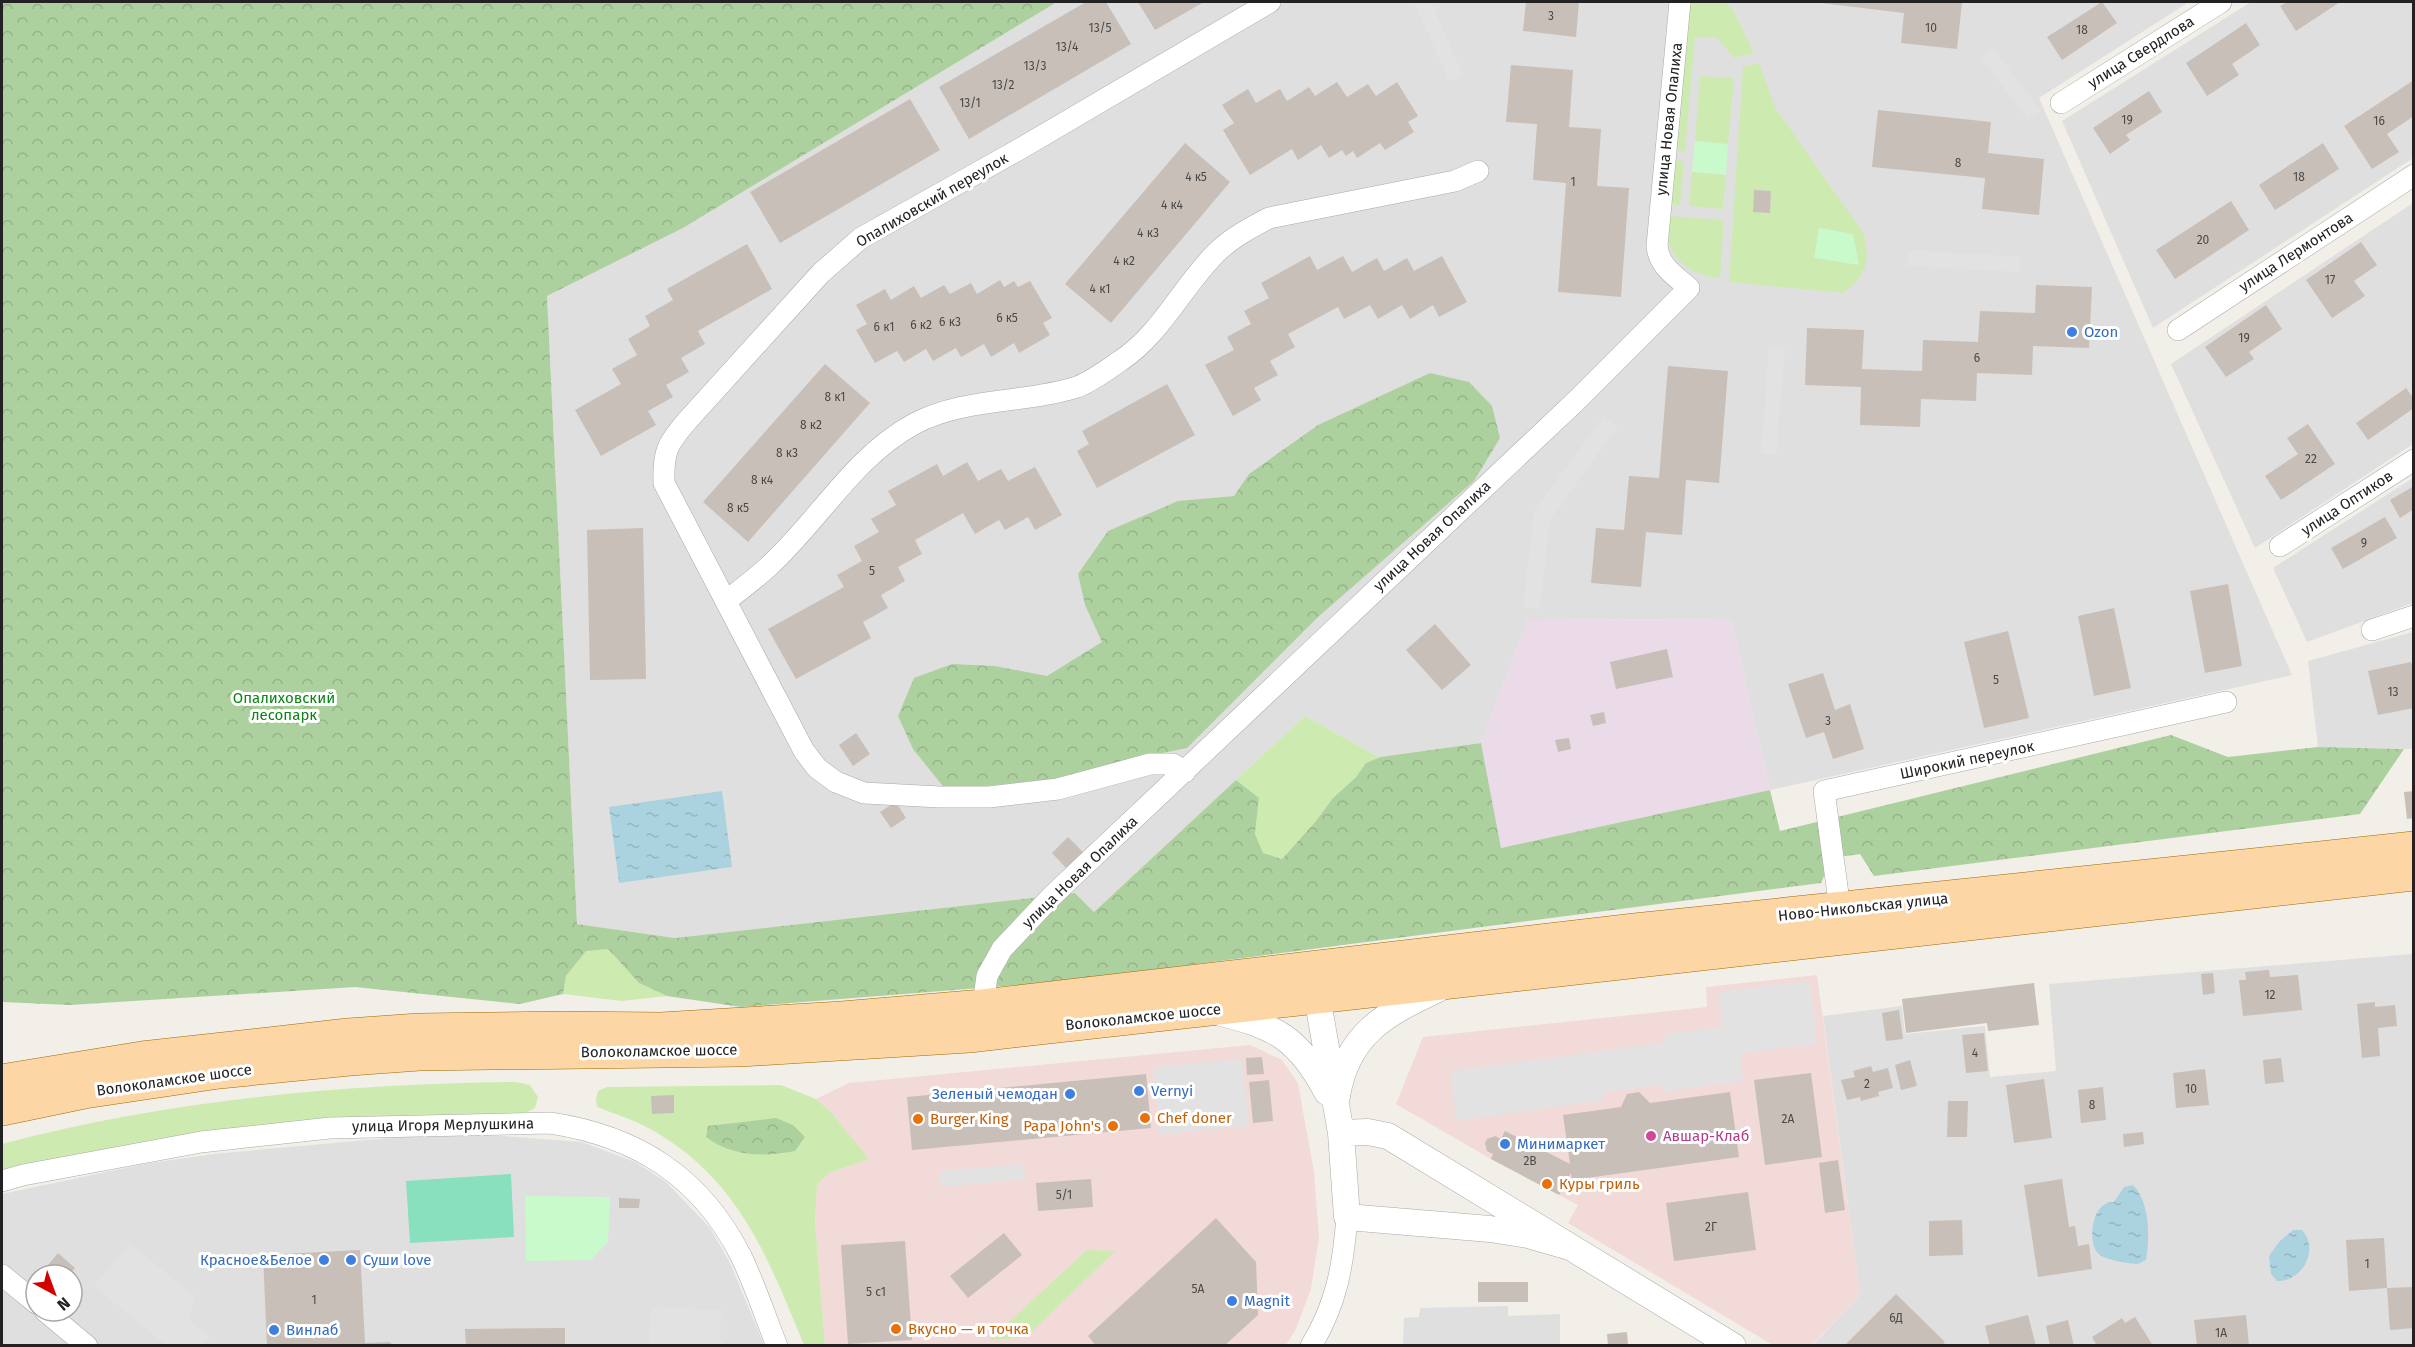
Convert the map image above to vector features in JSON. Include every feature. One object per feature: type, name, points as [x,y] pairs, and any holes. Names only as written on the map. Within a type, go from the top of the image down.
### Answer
[{"type":"main road","name":"Ново-Никольская улица","points":[[1315,983],[1840,909],[2414,848]]},
{"type":"main road","name":"Ново-Никольская улица","points":[[1315,983],[1450,983],[1821,939],[2414,874]]},
{"type":"main road","name":"Волоколамское шоссе","points":[[2,1081],[142,1058],[348,1035],[419,1030],[661,1029],[1315,983]]},
{"type":"main road","name":"Волоколамское шоссе","points":[[2,1109],[84,1092],[219,1072],[350,1059],[419,1054],[741,1050],[969,1036],[1209,1010],[1315,983]]},
{"type":"street","name":"Опалиховский переулок","points":[[1185,772],[1173,764],[1150,764],[1058,789],[989,797],[929,797],[864,793],[836,782],[823,773],[804,751],[664,483],[663,460],[672,439],[711,395],[821,273],[861,238],[1028,144],[1270,2]]},
{"type":"street","name":"улица Новая Опалиха","points":[[982,1006],[987,976],[1002,949],[1052,896],[1576,401],[1689,288],[1665,267],[1658,256],[1656,246],[1680,2]]},
{"type":"street","name":"улица Свердлова","points":[[2061,103],[2221,2]]},
{"type":"street","points":[[726,601],[769,566],[875,452],[913,424],[946,410],[1041,396],[1080,386],[1122,360],[1148,339],[1216,252],[1243,232],[1269,218],[1455,181],[1478,171]]},
{"type":"street","name":"улица Лермонтова","points":[[2178,330],[2414,175]]},
{"type":"street","name":"улица Оптиков","points":[[2280,546],[2414,460]]},
{"type":"street","points":[[2372,630],[2414,616]]},
{"type":"street","name":"Широкий переулок","points":[[1840,909],[1824,791],[2226,702]]},
{"type":"street","points":[[1311,1346],[1329,1313],[1339,1281],[1347,1216],[1338,1121],[1315,983]]},
{"type":"street","points":[[1338,1121],[1346,1063],[1358,1042],[1376,1023],[1397,1008],[1450,983]]},
{"type":"street","points":[[1209,1010],[1245,1018],[1273,1029],[1292,1042],[1307,1059],[1338,1121],[1388,1136],[1676,1309],[1733,1346]]},
{"type":"street","name":"улица Игоря Мерлушкина","points":[[2,1181],[201,1142],[330,1128],[540,1123],[582,1128],[638,1149],[669,1168],[712,1209],[741,1257],[777,1346]]},
{"type":"street","points":[[1347,1216],[1490,1229],[1528,1235],[1570,1247]]},
{"type":"street","points":[[2,1275],[24,1293]]},
{"type":"street","points":[[59,1323],[87,1346]]},
{"type":"shaded area","points":[[1057,2],[2189,2],[2039,98],[2292,675],[1770,790],[1731,619],[1528,620],[1481,743],[1379,757],[1305,716],[1094,912],[1075,893],[675,938],[577,924],[547,296],[683,228]]},
{"type":"shaded area","points":[[1414,2],[1431,2],[1463,75],[1449,81]]},
{"type":"shaded area","points":[[2251,2],[2413,2],[2413,158],[2153,328],[2062,121]]},
{"type":"shaded area","points":[[1993,48],[2041,111],[2028,120],[1981,57]]},
{"type":"shaded area","points":[[2413,203],[2413,444],[2255,548],[2171,364]]},
{"type":"shaded area","points":[[1908,250],[2021,257],[2020,272],[1907,266]]},
{"type":"shaded area","points":[[1769,348],[1785,349],[1776,455],[1761,453]]},
{"type":"shaded area","points":[[1604,416],[1618,426],[1550,520],[1540,609],[1523,607],[1534,511]]},
{"type":"shaded area","points":[[2413,478],[2413,603],[2307,642],[2273,568]]},
{"type":"shaded area","points":[[1731,619],[1770,790],[1501,848],[1481,743],[1528,620]]},
{"type":"shaded area","points":[[2413,632],[2413,749],[2318,747],[2308,661]]},
{"type":"shaded area","points":[[2413,954],[2413,1345],[1812,1346],[1860,1295],[1823,1016],[1902,1006],[1905,1034],[1985,1026],[1990,1077],[2056,1071],[2049,984]]},
{"type":"shaded area","points":[[1817,975],[1860,1295],[1812,1345],[1773,1345],[1568,1223],[1578,1205],[1491,1159],[1396,1104],[1423,1037],[1707,1007],[1706,987]]},
{"type":"shaded area","points":[[1810,981],[1817,1044],[1740,1053],[1743,1081],[1664,1092],[1663,1085],[1603,1093],[1604,1100],[1456,1121],[1450,1071],[1665,1043],[1665,1034],[1722,1027],[1718,992]]},
{"type":"shaded area","points":[[1250,1045],[1282,1060],[1298,1083],[1314,1172],[1319,1237],[1311,1289],[1295,1331],[1285,1346],[825,1345],[815,1221],[817,1185],[829,1173],[868,1159],[831,1112],[816,1099],[849,1083]]},
{"type":"shaded area","points":[[1242,1059],[1249,1126],[1159,1135],[1153,1067]]},
{"type":"shaded area","points":[[421,1135],[503,1136],[582,1142],[635,1162],[665,1181],[710,1228],[730,1263],[764,1345],[2,1345],[2,1194],[144,1164],[214,1154]]},
{"type":"shaded area","points":[[1024,1164],[1025,1179],[941,1187],[939,1171]]},
{"type":"shaded area","points":[[130,1243],[194,1296],[189,1320],[210,1337],[203,1345],[166,1345],[94,1286]]},
{"type":"shaded area","points":[[1508,1306],[1508,1316],[1560,1314],[1560,1345],[1403,1345],[1404,1318],[1419,1317],[1420,1308]]},
{"type":"shaded area","points":[[651,1307],[721,1310],[720,1340],[725,1345],[649,1345]]},
{"type":"green space","name":"Опалиховский лесопарк","points":[[2,2],[1057,2],[683,228],[547,296],[577,924],[675,938],[1075,893],[1094,912],[1236,780],[1259,798],[1255,834],[1263,853],[1282,859],[1332,799],[1356,777],[1366,763],[1380,757],[1481,743],[1501,848],[1770,790],[1780,831],[2171,735],[2228,757],[2318,747],[2404,749],[2360,814],[1874,876],[1860,854],[1832,858],[1821,883],[1057,982],[741,1007],[667,996],[639,983],[608,949],[586,951],[566,976],[563,994],[520,1004],[355,987],[70,1005],[2,1002]]},
{"type":"green space","points":[[1686,2],[1726,2],[1734,12],[1754,53],[1734,58],[1716,37],[1695,37],[1685,151],[1671,150]]},
{"type":"green space","points":[[1759,63],[1776,109],[1864,234],[1867,253],[1865,268],[1851,287],[1843,293],[1729,282],[1743,67]],"holes":[[[1754,190],[1771,191],[1770,213],[1753,212]]]},
{"type":"green space","points":[[1700,76],[1734,78],[1728,144],[1695,141]]},
{"type":"green space","points":[[1695,141],[1728,144],[1726,175],[1692,172]]},
{"type":"green space","points":[[1671,160],[1684,161],[1680,206],[1667,204]]},
{"type":"green space","points":[[1692,172],[1726,175],[1723,209],[1689,206]]},
{"type":"green space","points":[[1668,216],[1724,220],[1720,278],[1693,271],[1673,253],[1667,236]]},
{"type":"green space","points":[[1819,228],[1853,234],[1859,265],[1814,258]]},
{"type":"green space","points":[[1430,373],[1469,382],[1492,406],[1500,438],[1474,481],[1318,617],[1187,748],[1054,779],[946,790],[913,749],[898,716],[914,678],[952,664],[995,666],[1047,676],[1102,642],[1085,605],[1078,574],[1108,531],[1178,501],[1234,496],[1249,474],[1318,425]]},
{"type":"green space","points":[[1305,716],[1379,757],[1366,763],[1356,777],[1332,799],[1282,859],[1263,854],[1255,834],[1259,798],[1236,780]]},
{"type":"green space","points":[[608,949],[639,983],[667,996],[622,1001],[563,994],[566,976],[586,950]]},
{"type":"green space","points":[[516,1082],[530,1085],[538,1097],[535,1108],[521,1115],[2,1175],[2,1144],[128,1116],[257,1097],[321,1091],[451,1083]]},
{"type":"green space","points":[[781,1085],[816,1099],[831,1112],[869,1159],[829,1173],[817,1185],[815,1221],[825,1345],[804,1345],[763,1252],[747,1223],[729,1197],[707,1172],[682,1150],[652,1130],[597,1107],[596,1099],[598,1091],[607,1087]]},
{"type":"green space","points":[[776,1118],[793,1125],[805,1137],[795,1151],[749,1154],[716,1144],[706,1137],[708,1126]]},
{"type":"green space","points":[[511,1174],[514,1237],[410,1243],[406,1181]]},
{"type":"green space","points":[[525,1196],[610,1197],[608,1242],[591,1260],[526,1261]]},
{"type":"green space","points":[[1087,1250],[1115,1251],[1031,1332],[1019,1338],[991,1340],[991,1332],[996,1327],[1009,1322]]},
{"type":"water","points":[[722,791],[732,867],[619,883],[609,807]]},
{"type":"water","points":[[2133,1185],[2139,1192],[2146,1210],[2148,1231],[2146,1260],[2138,1264],[2103,1257],[2096,1250],[2092,1234],[2093,1224],[2100,1208],[2106,1203],[2114,1202],[2124,1187]]},
{"type":"water","points":[[2293,1230],[2302,1230],[2307,1238],[2309,1255],[2301,1271],[2286,1280],[2277,1281],[2271,1274],[2269,1256],[2280,1241]]},
{"type":"building","points":[[1086,2],[1106,2],[1131,44],[969,139],[939,87]]},
{"type":"building","points":[[1138,2],[1204,2],[1155,30]]},
{"type":"building","points":[[1526,2],[1579,2],[1576,37],[1523,31]]},
{"type":"building","points":[[1813,2],[1962,2],[1957,49],[1901,43],[1904,13]]},
{"type":"building","points":[[2102,2],[2117,23],[2062,60],[2047,37]]},
{"type":"building","points":[[2288,2],[2340,2],[2296,31],[2280,6]]},
{"type":"building","points":[[2246,23],[2260,45],[2232,64],[2239,75],[2207,96],[2186,63]]},
{"type":"building","points":[[1511,65],[1573,70],[1569,127],[1601,129],[1597,186],[1629,188],[1621,297],[1558,292],[1566,183],[1533,180],[1537,124],[1506,122]]},
{"type":"building","points":[[2414,80],[2414,116],[2387,134],[2399,152],[2372,169],[2344,126]]},
{"type":"building","points":[[1337,82],[1347,97],[1368,84],[1376,96],[1397,82],[1418,116],[1408,122],[1414,132],[1385,150],[1380,143],[1357,158],[1353,151],[1346,156],[1342,150],[1329,158],[1321,145],[1298,160],[1292,149],[1250,175],[1223,130],[1234,123],[1222,105],[1248,89],[1256,103],[1280,89],[1287,101],[1309,87],[1315,96]]},
{"type":"building","points":[[2149,91],[2162,112],[2126,135],[2130,140],[2110,154],[2093,128]]},
{"type":"building","points":[[910,99],[940,150],[780,243],[750,192]]},
{"type":"building","points":[[1878,110],[1991,122],[1988,153],[2044,159],[2039,215],[1982,209],[1985,178],[1872,167]]},
{"type":"building","points":[[1185,143],[1230,182],[1111,323],[1065,284]]},
{"type":"building","points":[[2323,143],[2339,169],[2275,210],[2259,185]]},
{"type":"building","points":[[1754,190],[1771,191],[1770,213],[1753,212]]},
{"type":"building","points":[[2231,201],[2249,230],[2175,279],[2156,250]]},
{"type":"building","points":[[2361,242],[2377,265],[2354,281],[2365,296],[2332,318],[2306,280]]},
{"type":"building","points":[[747,244],[772,289],[698,331],[705,344],[681,358],[689,372],[666,385],[673,397],[648,411],[656,425],[601,456],[575,410],[621,384],[612,369],[637,355],[628,339],[650,326],[645,316],[673,300],[667,289]]},
{"type":"building","points":[[1310,256],[1317,270],[1343,256],[1352,272],[1377,258],[1384,271],[1407,258],[1414,271],[1442,256],[1467,302],[1439,317],[1433,305],[1410,319],[1402,305],[1378,319],[1370,305],[1344,319],[1338,307],[1288,334],[1295,347],[1270,361],[1278,375],[1254,388],[1261,400],[1233,416],[1205,365],[1234,350],[1227,337],[1251,324],[1244,311],[1269,298],[1261,283]]},
{"type":"building","points":[[1000,280],[1004,287],[1014,281],[1018,287],[1030,281],[1052,318],[1043,323],[1050,335],[1019,353],[1014,343],[991,357],[984,344],[961,357],[956,348],[933,361],[926,349],[904,362],[897,351],[875,363],[856,330],[867,324],[856,305],[885,289],[891,300],[914,286],[921,298],[944,285],[950,294],[971,283],[977,294]]},
{"type":"building","points":[[2036,285],[2092,287],[2089,348],[2033,346],[2032,375],[1977,373],[1976,401],[1921,399],[1920,427],[1860,425],[1861,387],[1805,385],[1807,328],[1864,330],[1862,369],[1922,371],[1923,340],[1978,342],[1980,311],[2035,313]]},
{"type":"building","points":[[2266,305],[2282,329],[2249,352],[2254,359],[2226,377],[2205,347]]},
{"type":"building","points":[[825,364],[870,403],[748,542],[703,502]]},
{"type":"building","points":[[1668,366],[1728,371],[1719,483],[1686,480],[1682,535],[1646,532],[1641,587],[1591,583],[1596,528],[1624,530],[1629,476],[1659,478]]},
{"type":"building","points":[[1167,384],[1195,435],[1097,488],[1077,451],[1089,444],[1082,431]]},
{"type":"building","points":[[2406,388],[2414,399],[2414,408],[2368,440],[2356,423]]},
{"type":"building","points":[[2308,424],[2335,464],[2281,500],[2265,476],[2298,454],[2287,438]]},
{"type":"building","points":[[967,462],[978,481],[1001,469],[1008,481],[1035,467],[1062,515],[1035,530],[1028,517],[1005,530],[999,520],[975,534],[963,513],[915,540],[922,554],[898,567],[905,581],[881,595],[888,608],[863,622],[871,638],[796,679],[768,629],[844,587],[837,575],[862,561],[854,546],[879,532],[871,519],[896,505],[888,491],[937,464],[943,476]]},
{"type":"building","points":[[2414,486],[2414,509],[2400,518],[2390,500]]},
{"type":"building","points":[[2385,517],[2397,538],[2343,569],[2331,548]]},
{"type":"building","points":[[643,528],[646,679],[590,680],[587,530]]},
{"type":"building","points":[[2228,584],[2242,666],[2205,673],[2190,591]]},
{"type":"building","points":[[2114,608],[2131,688],[2094,696],[2078,616]]},
{"type":"building","points":[[1435,624],[1471,665],[1442,690],[1406,650]]},
{"type":"building","points":[[2008,631],[2029,718],[1984,728],[1964,642]]},
{"type":"building","points":[[1667,649],[1673,677],[1616,689],[1610,662]]},
{"type":"building","points":[[2411,662],[2414,675],[2414,708],[2378,715],[2368,671]]},
{"type":"building","points":[[1823,673],[1835,710],[1850,704],[1864,749],[1833,759],[1824,732],[1806,738],[1788,684]]},
{"type":"building","points":[[1604,712],[1606,723],[1593,726],[1590,715]]},
{"type":"building","points":[[856,733],[870,754],[853,766],[839,745]]},
{"type":"building","points":[[1569,738],[1571,749],[1558,752],[1555,740]]},
{"type":"building","points":[[2414,791],[2414,818],[2407,819],[2404,792]]},
{"type":"building","points":[[896,802],[906,818],[891,828],[880,812]]},
{"type":"building","points":[[1068,837],[1084,853],[1067,869],[1052,853]]},
{"type":"building","points":[[2269,970],[2270,977],[2298,975],[2302,1010],[2243,1016],[2239,980],[2246,980],[2245,972]]},
{"type":"building","points":[[2213,973],[2215,993],[2203,995],[2201,974]]},
{"type":"building","points":[[2034,983],[2039,1025],[1988,1031],[1987,1023],[1906,1033],[1902,999]]},
{"type":"building","points":[[2375,1002],[2375,1007],[2395,1005],[2397,1026],[2378,1028],[2380,1056],[2362,1058],[2357,1004]]},
{"type":"building","points":[[1899,1010],[1903,1039],[1886,1041],[1882,1013]]},
{"type":"building","points":[[1984,1033],[1988,1071],[1966,1073],[1962,1035]]},
{"type":"building","points":[[1262,1057],[1264,1074],[1247,1075],[1246,1058]]},
{"type":"building","points":[[2281,1058],[2284,1082],[2265,1084],[2263,1060]]},
{"type":"building","points":[[1910,1060],[1917,1086],[1901,1090],[1895,1065]]},
{"type":"building","points":[[1871,1066],[1873,1072],[1888,1068],[1893,1088],[1878,1092],[1879,1096],[1861,1101],[1860,1097],[1847,1100],[1841,1080],[1855,1077],[1853,1071]]},
{"type":"building","points":[[2205,1069],[2209,1105],[2176,1108],[2173,1073]]},
{"type":"building","name":"Авшар-Клаб","points":[[1811,1073],[1822,1157],[1765,1165],[1754,1080]]},
{"type":"building","points":[[1146,1074],[1151,1128],[912,1150],[907,1097]]},
{"type":"building","points":[[2044,1079],[2052,1138],[2014,1143],[2006,1085]]},
{"type":"building","points":[[1269,1080],[1273,1121],[1253,1123],[1249,1082]]},
{"type":"building","points":[[2103,1087],[2106,1120],[2081,1123],[2078,1090]]},
{"type":"building","name":"Авшар-Клаб","points":[[1639,1092],[1650,1103],[1730,1092],[1739,1157],[1572,1180],[1571,1173],[1559,1195],[1491,1159],[1493,1154],[1487,1151],[1485,1143],[1487,1139],[1495,1136],[1501,1139],[1505,1131],[1570,1164],[1563,1115],[1621,1107],[1627,1094]]},
{"type":"building","points":[[674,1095],[674,1113],[652,1114],[651,1096]]},
{"type":"building","points":[[1948,1101],[1968,1101],[1967,1137],[1947,1137]]},
{"type":"building","points":[[2143,1132],[2144,1144],[2124,1147],[2123,1134]]},
{"type":"building","points":[[1838,1160],[1845,1210],[1825,1213],[1819,1163]]},
{"type":"building","points":[[1091,1179],[1093,1207],[1038,1211],[1036,1183]]},
{"type":"building","points":[[2062,1179],[2069,1227],[2075,1226],[2078,1246],[2089,1244],[2092,1269],[2038,1277],[2024,1185]]},
{"type":"building","points":[[1748,1192],[1756,1250],[1674,1261],[1666,1203]]},
{"type":"building","points":[[619,1198],[640,1199],[639,1208],[619,1208]]},
{"type":"building","points":[[1216,1218],[1256,1262],[1258,1315],[1224,1346],[1096,1346],[1088,1336]]},
{"type":"building","points":[[1962,1220],[1963,1255],[1929,1256],[1929,1221]]},
{"type":"building","points":[[1004,1233],[1022,1255],[968,1298],[950,1276]]},
{"type":"building","points":[[2384,1238],[2387,1288],[2349,1291],[2346,1240]]},
{"type":"building","points":[[905,1241],[912,1340],[848,1344],[841,1245]]},
{"type":"building","points":[[360,1250],[365,1343],[389,1342],[395,1346],[267,1346],[263,1255]]},
{"type":"building","points":[[58,1253],[69,1263],[50,1263]]},
{"type":"building","points":[[1478,1282],[1528,1282],[1528,1302],[1478,1302]]},
{"type":"building","points":[[2414,1287],[2414,1328],[2390,1330],[2387,1288]]},
{"type":"building","points":[[1896,1294],[1945,1342],[1941,1346],[1844,1346]]},
{"type":"building","points":[[2028,1315],[2036,1346],[1990,1346],[1985,1326]]},
{"type":"building","points":[[2246,1315],[2249,1346],[2197,1346],[2194,1320]]},
{"type":"building","points":[[2135,1317],[2152,1344],[2150,1346],[2097,1346],[2092,1337],[2122,1318],[2125,1323]]},
{"type":"building","points":[[2068,1320],[2074,1346],[2050,1346],[2046,1326]]},
{"type":"building","points":[[565,1328],[565,1346],[466,1346],[465,1329]]},
{"type":"building","points":[[1627,1332],[1628,1346],[1608,1346],[1607,1334]]},
{"type":"place","name":"Ozon","points":[[2072,332]]},
{"type":"place","name":"Vernyi","points":[[1139,1091]]},
{"type":"place","name":"Зеленый чемодан","points":[[1070,1094]]},
{"type":"place","name":"Chef doner","points":[[1145,1118]]},
{"type":"place","name":"Burger King","points":[[918,1119]]},
{"type":"place","name":"Papa John's","points":[[1113,1126]]},
{"type":"place","name":"Авшар-Клаб","points":[[1651,1136]]},
{"type":"place","name":"Минимаркет","points":[[1505,1144]]},
{"type":"place","name":"Куры гриль","points":[[1547,1184]]},
{"type":"place","name":"Красное&Белое","points":[[324,1260]]},
{"type":"place","name":"Суши love","points":[[351,1260]]},
{"type":"place","name":"Magnit","points":[[1232,1301]]},
{"type":"place","name":"Вкусно — и точка","points":[[896,1329]]},
{"type":"place","name":"Винлаб","points":[[274,1330]]}]
